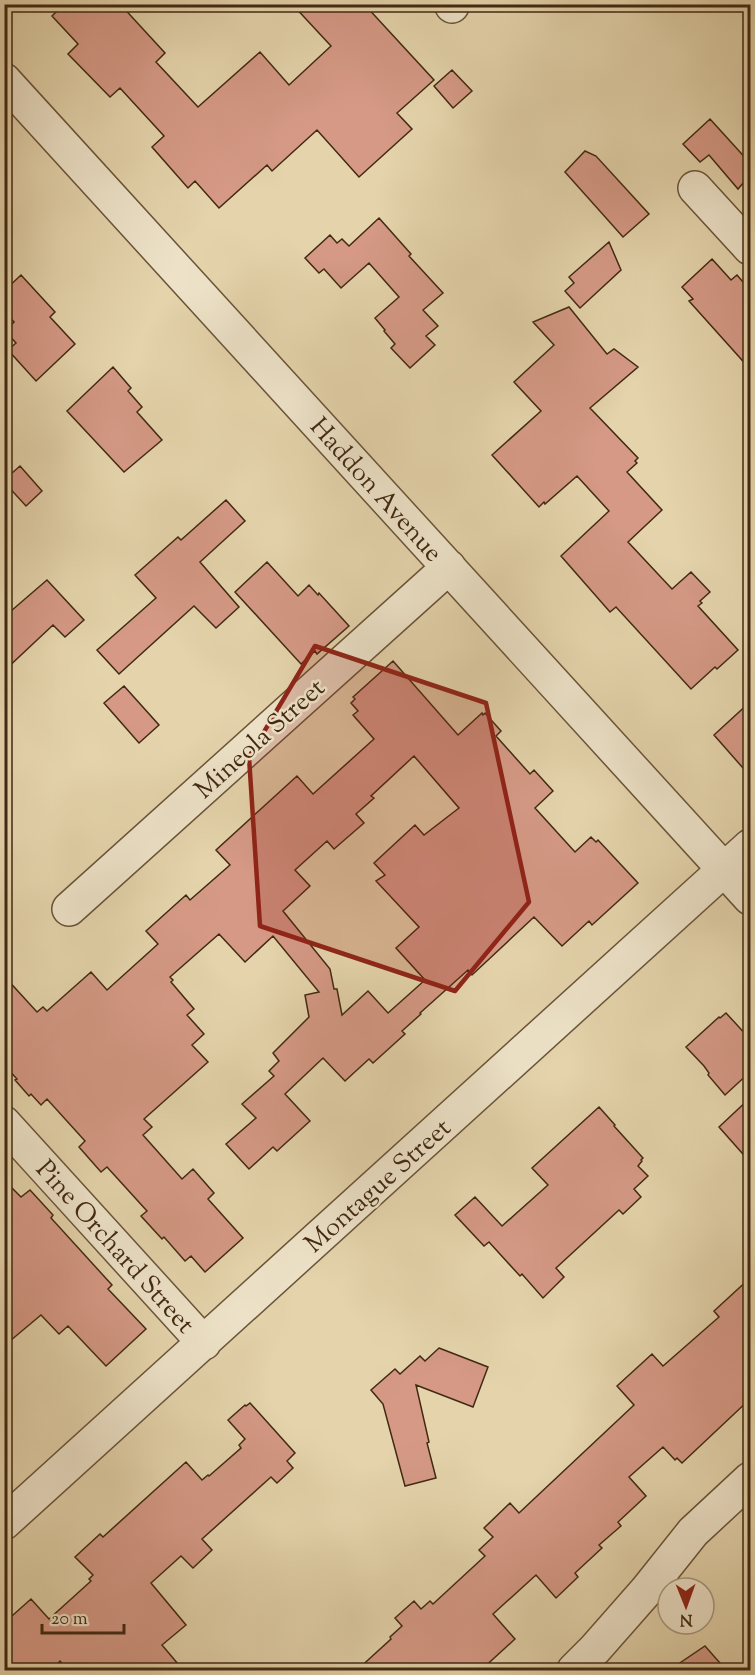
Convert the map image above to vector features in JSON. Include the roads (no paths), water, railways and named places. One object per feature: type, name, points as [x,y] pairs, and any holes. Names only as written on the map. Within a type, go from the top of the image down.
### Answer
[{"type":"street","name":"Haddon Avenue","points":[[4,80],[750,898]]},
{"type":"street","points":[[695,188],[750,248]]},
{"type":"street","name":"Mineola Street","points":[[69,909],[449,567]]},
{"type":"street","name":"Montague Street","points":[[4,1523],[750,846]]},
{"type":"street","name":"Pine Orchard Street","points":[[4,1123],[204,1342]]},
{"type":"street","points":[[574,1671],[646,1591],[693,1532],[750,1479]]}]
